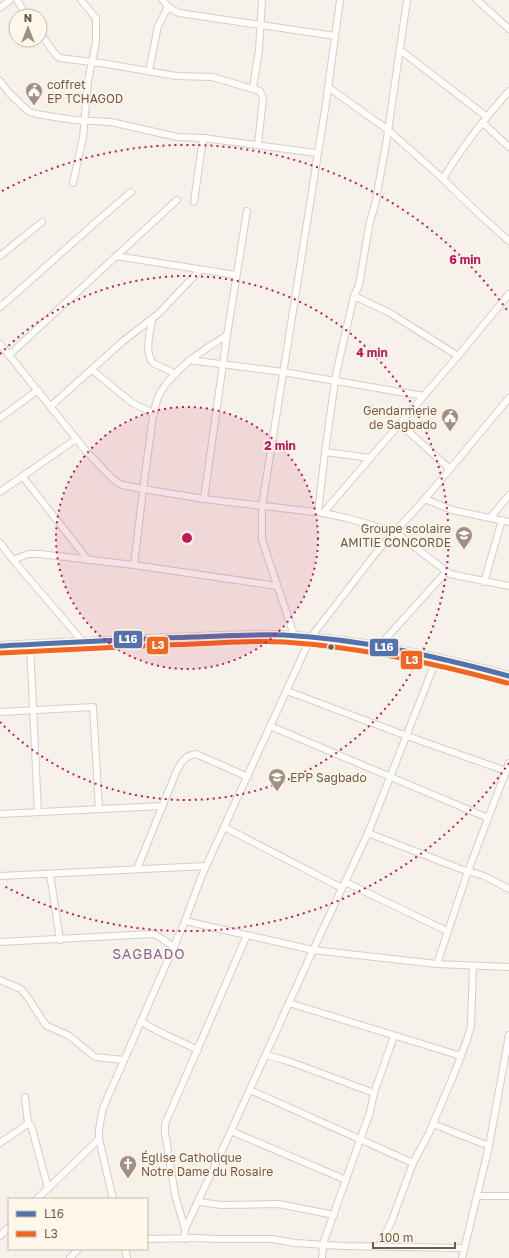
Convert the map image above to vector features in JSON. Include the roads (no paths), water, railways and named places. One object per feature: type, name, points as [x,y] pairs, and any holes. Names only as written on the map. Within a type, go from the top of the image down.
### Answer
[{"type":"main road","points":[[1,644],[241,635],[294,635],[379,646],[437,658],[509,676]]},
{"type":"street","points":[[0,8],[10,0]]},
{"type":"street","points":[[72,183],[80,154],[85,122],[88,82],[96,42],[96,18],[81,0]]},
{"type":"street","points":[[162,0],[168,7],[179,13],[335,36]]},
{"type":"street","points":[[253,88],[257,67],[262,0]]},
{"type":"street","points":[[294,635],[262,540],[262,506],[328,87],[340,0]]},
{"type":"street","points":[[321,513],[325,452],[335,381],[354,296],[359,285],[388,130],[408,0]]},
{"type":"street","points":[[477,0],[509,29]]},
{"type":"street","points":[[149,71],[158,26],[168,7]]},
{"type":"street","points":[[48,44],[60,58],[176,76],[212,77],[260,91],[263,98],[258,145]]},
{"type":"street","points":[[400,50],[485,120],[509,147]]},
{"type":"street","points":[[0,81],[9,93],[30,112],[85,122],[111,122],[177,137],[203,138],[317,153]]},
{"type":"street","points":[[328,87],[388,130],[509,241]]},
{"type":"street","points":[[443,179],[450,167],[485,120],[509,91]]},
{"type":"street","points":[[194,202],[203,138]]},
{"type":"street","points":[[0,307],[131,192]]},
{"type":"street","points":[[9,354],[177,200]]},
{"type":"street","points":[[204,499],[227,335],[247,211]]},
{"type":"street","points":[[0,256],[42,222]]},
{"type":"street","points":[[116,256],[236,275]]},
{"type":"street","points":[[52,406],[122,342],[152,320],[200,270]]},
{"type":"street","points":[[321,513],[400,424],[509,294]]},
{"type":"street","points":[[354,296],[390,313],[458,356]]},
{"type":"street","points":[[152,320],[148,344],[151,360],[153,363],[176,374]]},
{"type":"street","points":[[134,565],[154,414],[162,389],[189,360],[227,335]]},
{"type":"street","points":[[0,344],[52,406],[76,438],[114,480],[122,485],[204,499],[321,513],[347,518],[395,532],[446,572],[452,575],[509,586]]},
{"type":"street","points":[[189,360],[283,372],[424,396]]},
{"type":"street","points":[[92,370],[131,402],[154,414]]},
{"type":"street","points":[[0,418],[38,390]]},
{"type":"street","points":[[113,1198],[99,1139],[99,1129],[103,1108],[185,922],[206,866],[311,637],[355,579],[425,499],[509,398]]},
{"type":"street","points":[[400,424],[450,468]]},
{"type":"street","points":[[0,492],[76,438]]},
{"type":"street","points":[[325,452],[370,458]]},
{"type":"street","points":[[23,477],[88,560]]},
{"type":"street","points":[[491,518],[509,495]]},
{"type":"street","points":[[425,499],[452,510],[509,522]]},
{"type":"street","points":[[484,582],[502,520]]},
{"type":"street","points":[[0,543],[83,642]]},
{"type":"street","points":[[13,560],[28,554],[40,554],[134,565],[278,586]]},
{"type":"street","points":[[379,646],[446,572]]},
{"type":"street","points":[[30,644],[38,812]]},
{"type":"street","points":[[184,1239],[185,1229],[368,833],[437,658]]},
{"type":"street","points":[[286,691],[506,771]]},
{"type":"street","points":[[0,712],[93,707],[99,809]]},
{"type":"street","points":[[270,726],[488,818]]},
{"type":"street","points":[[137,869],[178,768],[184,760],[192,754],[196,754],[248,777]]},
{"type":"street","points":[[437,964],[468,871],[509,763]]},
{"type":"street","points":[[0,814],[162,806]]},
{"type":"street","points":[[224,827],[343,885],[447,932]]},
{"type":"street","points":[[368,833],[490,879],[509,889]]},
{"type":"street","points":[[0,876],[206,866]]},
{"type":"street","points":[[50,874],[60,940]]},
{"type":"street","points":[[185,922],[313,950],[437,964],[509,966]]},
{"type":"street","points":[[0,942],[152,934],[174,947]]},
{"type":"street","points":[[185,1229],[175,1195],[165,1124],[247,935]]},
{"type":"street","points":[[379,1246],[391,1223],[413,1163],[433,1124],[461,1056],[471,1026],[473,966]]},
{"type":"street","points":[[0,980],[21,989],[47,1026],[68,1035],[95,1057],[124,1060]]},
{"type":"street","points":[[289,1003],[461,1056]]},
{"type":"street","points":[[141,1021],[159,1033],[184,1042],[198,1050]]},
{"type":"street","points":[[462,1258],[489,1146],[508,1052],[509,1035]]},
{"type":"street","points":[[322,1258],[323,1244],[370,1112],[374,1093],[394,1036]]},
{"type":"street","points":[[266,1054],[374,1093]]},
{"type":"street","points":[[250,1090],[413,1163]]},
{"type":"street","points":[[25,1097],[28,1124],[31,1125],[48,1188]]},
{"type":"street","points":[[0,1143],[28,1124]]},
{"type":"street","points":[[433,1124],[489,1146]]},
{"type":"street","points":[[231,1131],[346,1180]]},
{"type":"street","points":[[38,1198],[99,1139]]},
{"type":"street","points":[[477,1196],[509,1196]]},
{"type":"street","points":[[198,1202],[222,1205],[279,1204],[334,1215]]},
{"type":"street","points":[[0,1236],[8,1228]]},
{"type":"street","points":[[148,1239],[272,1239],[323,1244],[464,1248]]},
{"type":"street","points":[[70,1258],[77,1250]]},
{"type":"place","name":"coffret EP TCHAGOD","points":[[34,106]]},
{"type":"place","name":"Gendarmerie de Sagbado","points":[[450,432]]},
{"type":"place","name":"Groupe scolaire AMITIE CONCORDE","points":[[464,550]]},
{"type":"place","name":"EPP Sagbado","points":[[277,792]]},
{"type":"place","name":"Église Catholique Notre Dame du Rosaire","points":[[128,1179]]},
{"type":"district","name":"SAGBADO","points":[[149,953]]}]
